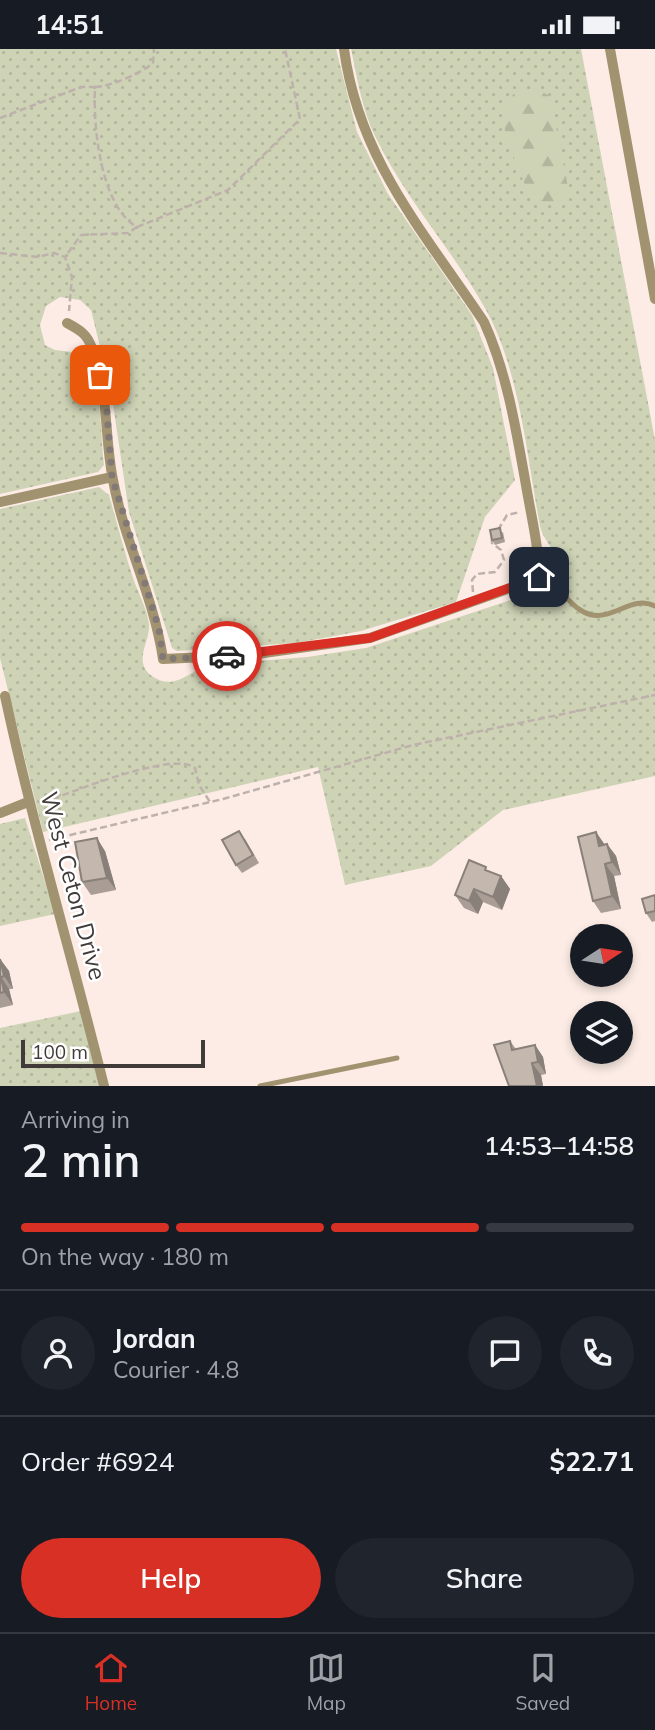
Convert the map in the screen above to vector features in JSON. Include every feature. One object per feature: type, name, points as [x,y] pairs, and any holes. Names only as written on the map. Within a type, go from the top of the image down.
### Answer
[{"type":"street","points":[[67,323],[85,333],[93,349],[106,401],[112,477],[159,629],[163,659],[250,655],[370,638],[477,602],[539,577],[539,555],[505,384],[484,322],[391,187],[360,120],[344,49]]},
{"type":"street","points":[[610,49],[655,299]]},
{"type":"street","points":[[0,502],[112,477]]},
{"type":"street","name":"West Ceton Drive","points":[[5,696],[29,805],[66,933],[104,1086]]},
{"type":"street","points":[[0,813],[29,805]]},
{"type":"lane","points":[[539,577],[558,586],[582,612],[594,616],[639,603],[655,606]]},
{"type":"lane","points":[[260,1086],[397,1058]]},
{"type":"path","points":[[0,118],[81,87],[107,87],[116,80],[146,69],[153,63],[154,49]]},
{"type":"path","points":[[65,257],[80,235],[128,233],[136,227],[228,190],[300,119],[285,49]]},
{"type":"path","points":[[95,87],[96,130],[102,160],[117,209],[136,227]]},
{"type":"path","points":[[0,253],[38,257],[54,253],[65,257]]},
{"type":"path","points":[[65,257],[72,277],[67,323]]},
{"type":"path","points":[[477,602],[471,587],[472,580],[477,574],[495,572],[505,560],[501,550],[492,543],[491,533],[500,529],[507,515],[530,510]]},
{"type":"path","points":[[40,843],[68,834],[210,802],[412,745],[655,695]]},
{"type":"path","points":[[29,805],[123,775],[179,761],[195,768],[199,785],[210,802]]},
{"type":"green space","points":[[0,49],[336,49],[357,132],[388,194],[472,315],[493,368],[515,480],[485,517],[456,602],[361,631],[297,643],[177,651],[172,648],[129,512],[111,391],[91,310],[80,300],[60,297],[46,306],[40,325],[45,345],[55,350],[81,353],[88,365],[97,392],[104,465],[98,472],[0,494]]},
{"type":"green space","points":[[351,49],[581,49],[655,440],[655,776],[503,810],[431,866],[345,885],[318,767],[43,832],[0,658],[0,509],[99,487],[109,495],[133,578],[148,618],[149,631],[143,652],[144,666],[155,678],[170,682],[209,665],[307,657],[366,648],[514,599],[529,602],[545,600],[557,592],[561,585],[564,570],[540,526],[515,387],[498,334],[473,288],[400,181],[375,136],[363,104]]},
{"type":"green space","points":[[536,89],[550,96],[568,187],[564,199],[546,204],[525,185],[506,138],[502,109],[515,92]]},
{"type":"green space","points":[[25,818],[55,914],[0,926],[0,824]]},
{"type":"green space","points":[[81,1011],[99,1086],[0,1086],[0,1028]]},
{"type":"building","points":[[500,528],[502,538],[492,540],[490,530]]},
{"type":"building","points":[[239,831],[253,855],[236,865],[222,840]]},
{"type":"building","points":[[596,832],[599,846],[607,844],[612,862],[605,864],[612,896],[593,901],[578,837]]},
{"type":"building","points":[[97,838],[107,878],[82,882],[75,842]]},
{"type":"building","points":[[469,860],[501,876],[493,897],[474,889],[469,901],[455,895]]},
{"type":"building","points":[[655,895],[655,911],[646,913],[642,899]]},
{"type":"building","points":[[0,959],[4,992],[0,993]]},
{"type":"building","points":[[510,1041],[512,1050],[535,1045],[538,1062],[532,1063],[537,1086],[509,1086],[494,1045]]},
{"type":"way so far","points":[[100,375],[106,401],[112,477],[122,517],[159,629],[163,659],[227,656]]},
{"type":"route","points":[[227,656],[370,638],[500,594],[539,577]]}]
